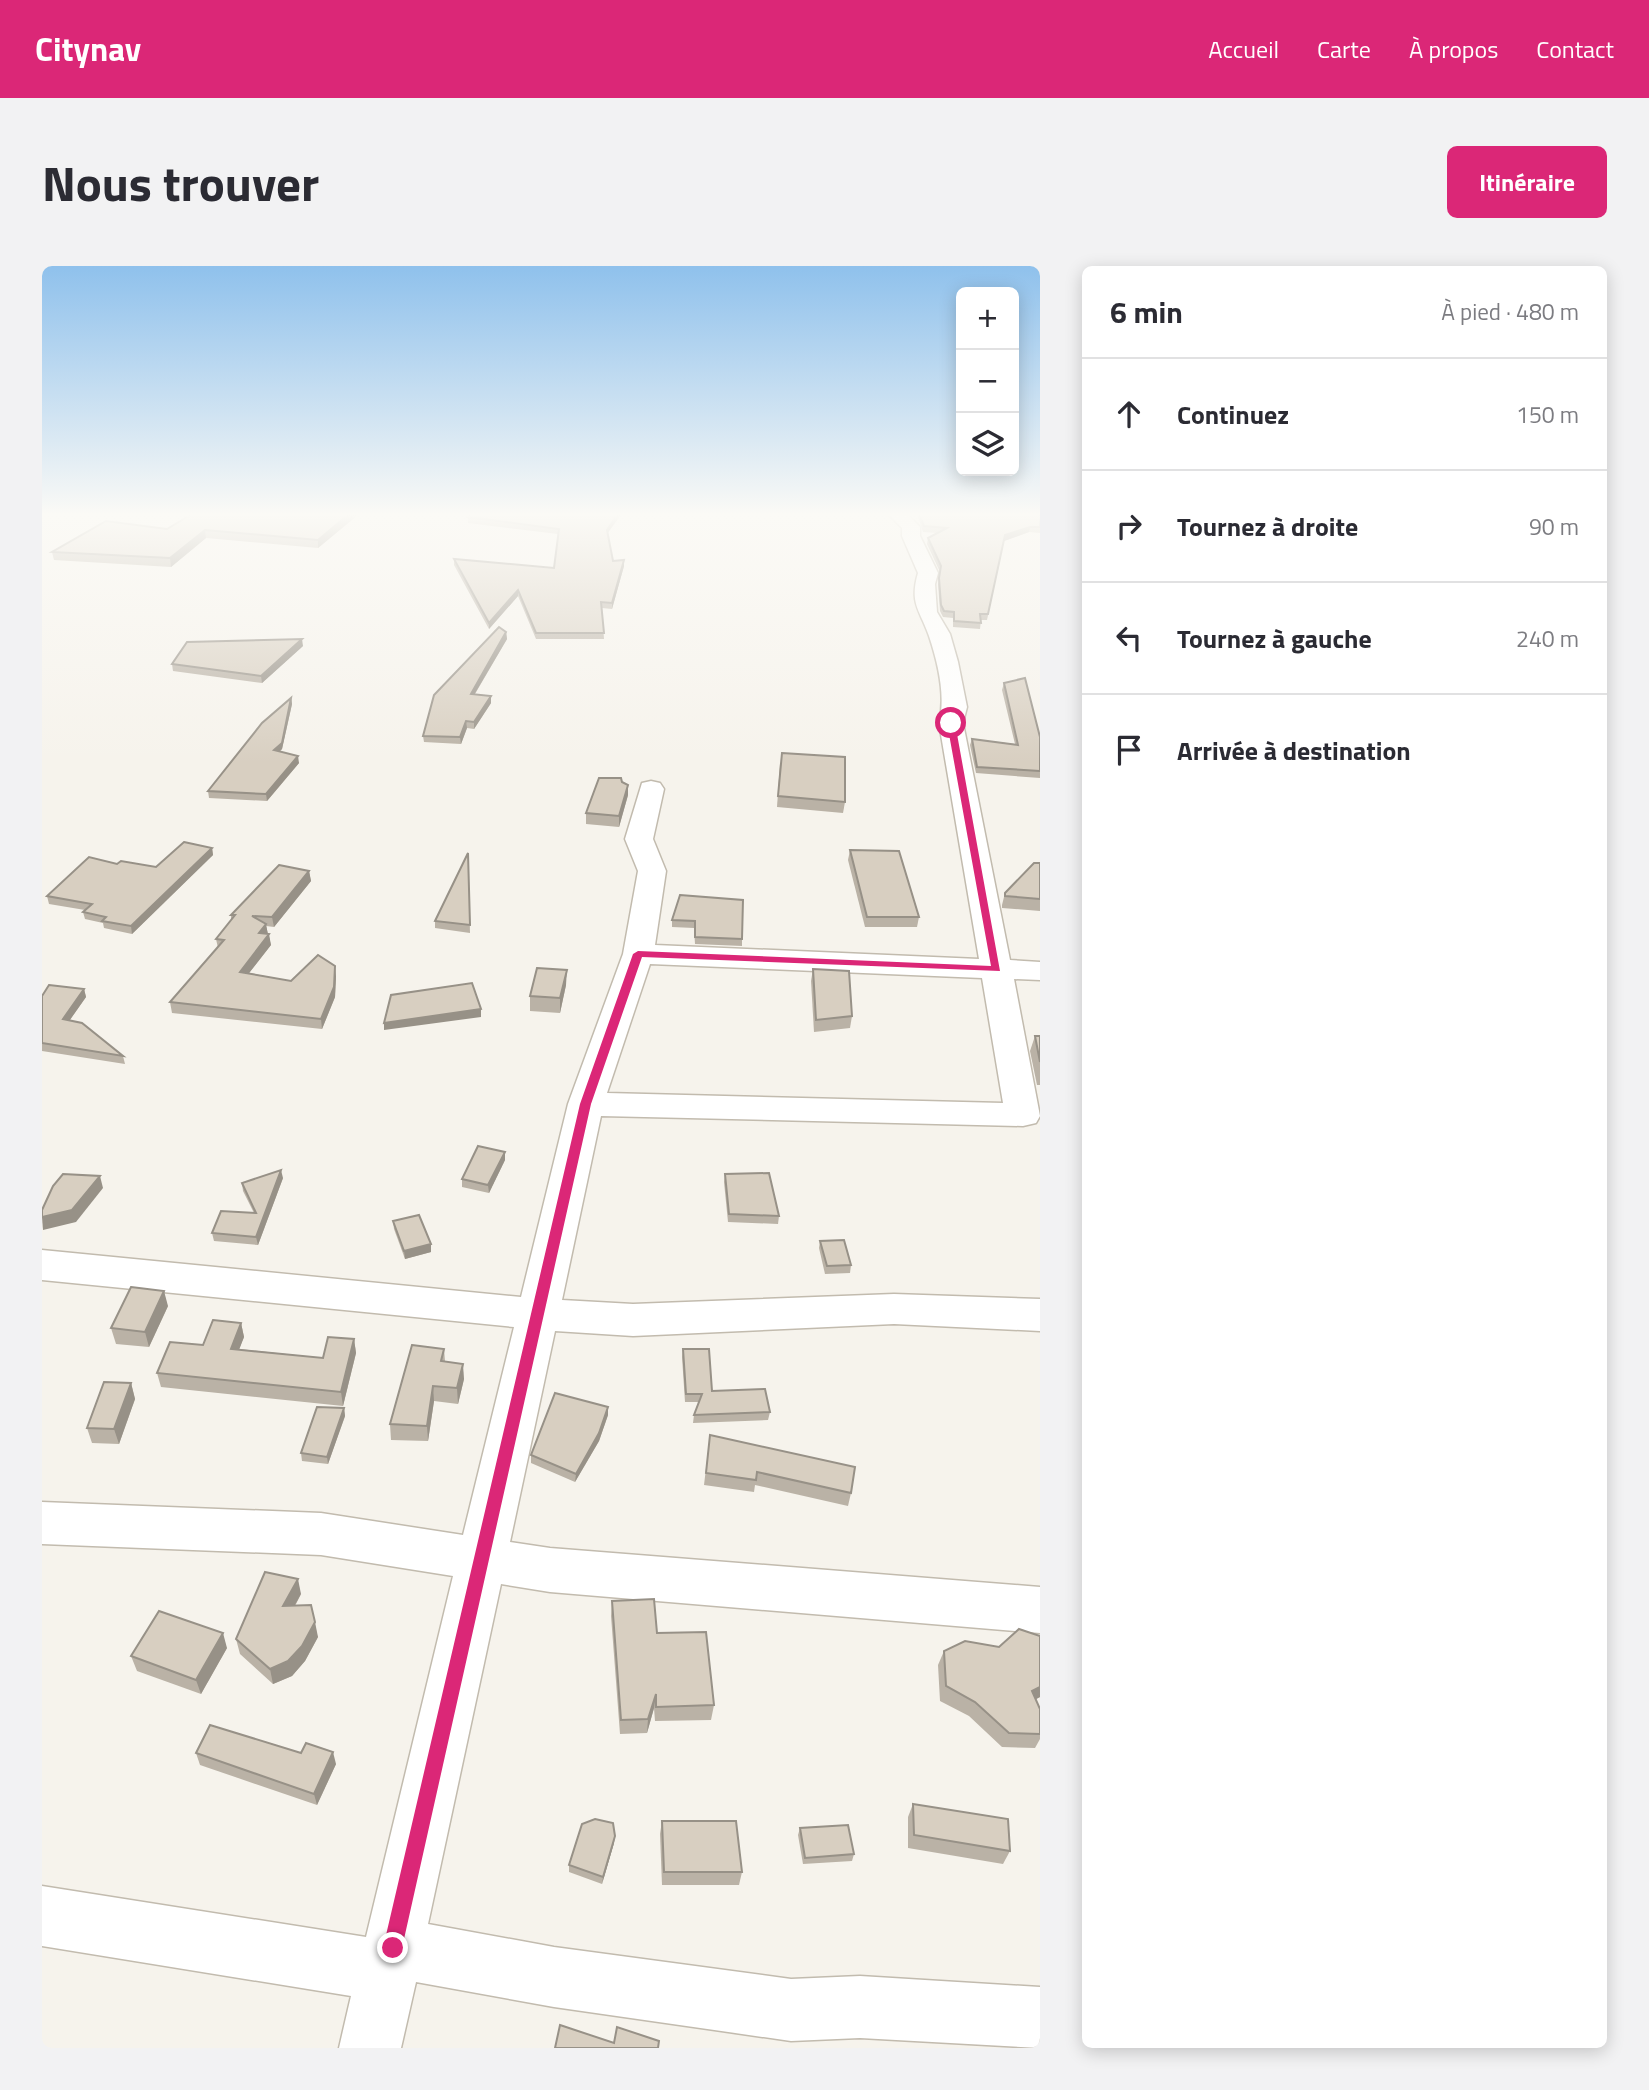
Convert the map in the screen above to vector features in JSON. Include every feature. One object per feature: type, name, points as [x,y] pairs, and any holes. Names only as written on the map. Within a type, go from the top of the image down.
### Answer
[{"type":"street","points":[[586,1104],[1023,1115],[1030,1100],[996,969],[951,723],[955,707],[947,662],[939,634],[927,612],[926,597]]},
{"type":"street","points":[[370,2048],[586,1104],[638,954],[652,871],[639,839],[651,789]]},
{"type":"street","points":[[638,954],[1040,971]]},
{"type":"street","points":[[42,1265],[538,1314],[633,1320],[894,1309],[1040,1315]]},
{"type":"street","points":[[42,1523],[321,1534],[550,1570],[1040,1610]]},
{"type":"street","points":[[42,1916],[390,1960],[554,1977],[791,2010],[860,2007],[1040,2018]]},
{"type":"building","points":[[475,597],[512,597],[489,623]]},
{"type":"building","points":[[521,597],[614,597],[612,603],[601,602],[604,633],[536,633]]},
{"type":"building","points":[[940,597],[992,597],[988,614],[980,614],[981,623],[954,621],[954,612],[944,611]]},
{"type":"building","points":[[499,627],[506,632],[471,694],[491,696],[474,722],[466,721],[460,737],[423,736],[434,695]]},
{"type":"building","points":[[302,639],[261,676],[172,664],[187,642]]},
{"type":"building","points":[[1025,678],[1040,737],[1040,771],[977,767],[972,739],[1018,745],[1004,683]]},
{"type":"building","points":[[291,698],[282,743],[274,750],[298,756],[266,794],[208,791],[262,723]]},
{"type":"building","points":[[782,753],[845,757],[845,802],[778,796]]},
{"type":"building","points":[[599,778],[621,778],[622,782],[628,785],[619,816],[586,813]]},
{"type":"building","points":[[184,842],[212,848],[131,926],[102,921],[106,917],[83,912],[92,904],[47,896],[89,857],[117,864],[121,861],[156,867]]},
{"type":"building","points":[[850,850],[899,851],[919,917],[867,917]]},
{"type":"building","points":[[468,853],[470,925],[435,921]]},
{"type":"building","points":[[1034,863],[1040,863],[1040,899],[1005,896],[1005,893]]},
{"type":"building","points":[[279,865],[309,871],[272,917],[252,916],[266,924],[259,933],[269,934],[240,972],[291,981],[318,955],[335,966],[334,987],[321,1019],[170,1002],[224,940],[216,939],[235,915],[231,915]]},
{"type":"building","points":[[680,895],[743,900],[742,939],[695,937],[695,921],[672,920]]},
{"type":"building","points":[[537,968],[567,970],[560,998],[530,996]]},
{"type":"building","points":[[813,969],[849,971],[852,1016],[816,1020]]},
{"type":"building","points":[[472,983],[481,1009],[384,1023],[391,995]]},
{"type":"building","points":[[49,985],[84,989],[63,1019],[82,1023],[123,1056],[42,1043],[42,996]]},
{"type":"building","points":[[1035,1036],[1040,1036],[1040,1062]]},
{"type":"building","points":[[478,1146],[505,1152],[488,1185],[462,1179]]},
{"type":"building","points":[[281,1170],[256,1237],[212,1233],[221,1211],[256,1213],[242,1183]]},
{"type":"building","points":[[769,1173],[779,1216],[729,1214],[725,1174]]},
{"type":"building","points":[[63,1174],[100,1176],[72,1210],[42,1217],[42,1210],[53,1186]]},
{"type":"building","points":[[419,1215],[431,1244],[404,1251],[393,1221]]},
{"type":"building","points":[[844,1240],[851,1265],[827,1266],[820,1241]]},
{"type":"building","points":[[131,1287],[164,1291],[145,1332],[111,1328]]},
{"type":"building","points":[[213,1320],[241,1323],[231,1349],[323,1358],[328,1337],[354,1339],[341,1392],[157,1373],[170,1342],[203,1345]]},
{"type":"building","points":[[412,1345],[444,1349],[441,1361],[463,1364],[457,1388],[433,1386],[427,1426],[390,1424]]},
{"type":"building","points":[[683,1349],[709,1349],[712,1391],[765,1389],[770,1412],[694,1415],[702,1394],[686,1394]]},
{"type":"building","points":[[104,1382],[131,1383],[114,1429],[87,1428]]},
{"type":"building","points":[[555,1393],[608,1407],[599,1433],[576,1474],[531,1455]]},
{"type":"building","points":[[317,1407],[344,1408],[327,1457],[301,1453]]},
{"type":"building","points":[[710,1435],[855,1467],[851,1493],[757,1472],[756,1480],[706,1473]]},
{"type":"building","points":[[265,1572],[298,1579],[283,1606],[311,1605],[315,1622],[302,1646],[288,1661],[270,1669],[236,1639]]},
{"type":"building","points":[[654,1599],[657,1633],[706,1632],[714,1705],[656,1707],[656,1694],[648,1719],[621,1720],[612,1601]]},
{"type":"building","points":[[159,1611],[223,1633],[196,1680],[131,1656]]},
{"type":"building","points":[[1019,1629],[1040,1636],[1040,1687],[1032,1691],[1040,1709],[1040,1734],[1009,1733],[975,1702],[946,1686],[944,1651],[965,1641],[999,1647]]},
{"type":"building","points":[[210,1725],[301,1753],[306,1743],[333,1752],[314,1794],[196,1753]]},
{"type":"building","points":[[913,1804],[1008,1819],[1010,1851],[914,1835]]},
{"type":"building","points":[[595,1819],[613,1823],[615,1836],[603,1877],[569,1865],[582,1824]]},
{"type":"building","points":[[662,1821],[736,1821],[742,1872],[664,1872]]},
{"type":"building","points":[[848,1825],[854,1854],[805,1858],[800,1828]]},
{"type":"building","points":[[560,2025],[614,2043],[617,2027],[659,2041],[658,2048],[555,2048]]},
{"type":"route","points":[[393,1948],[586,1104],[638,954],[996,969],[951,723]]}]
